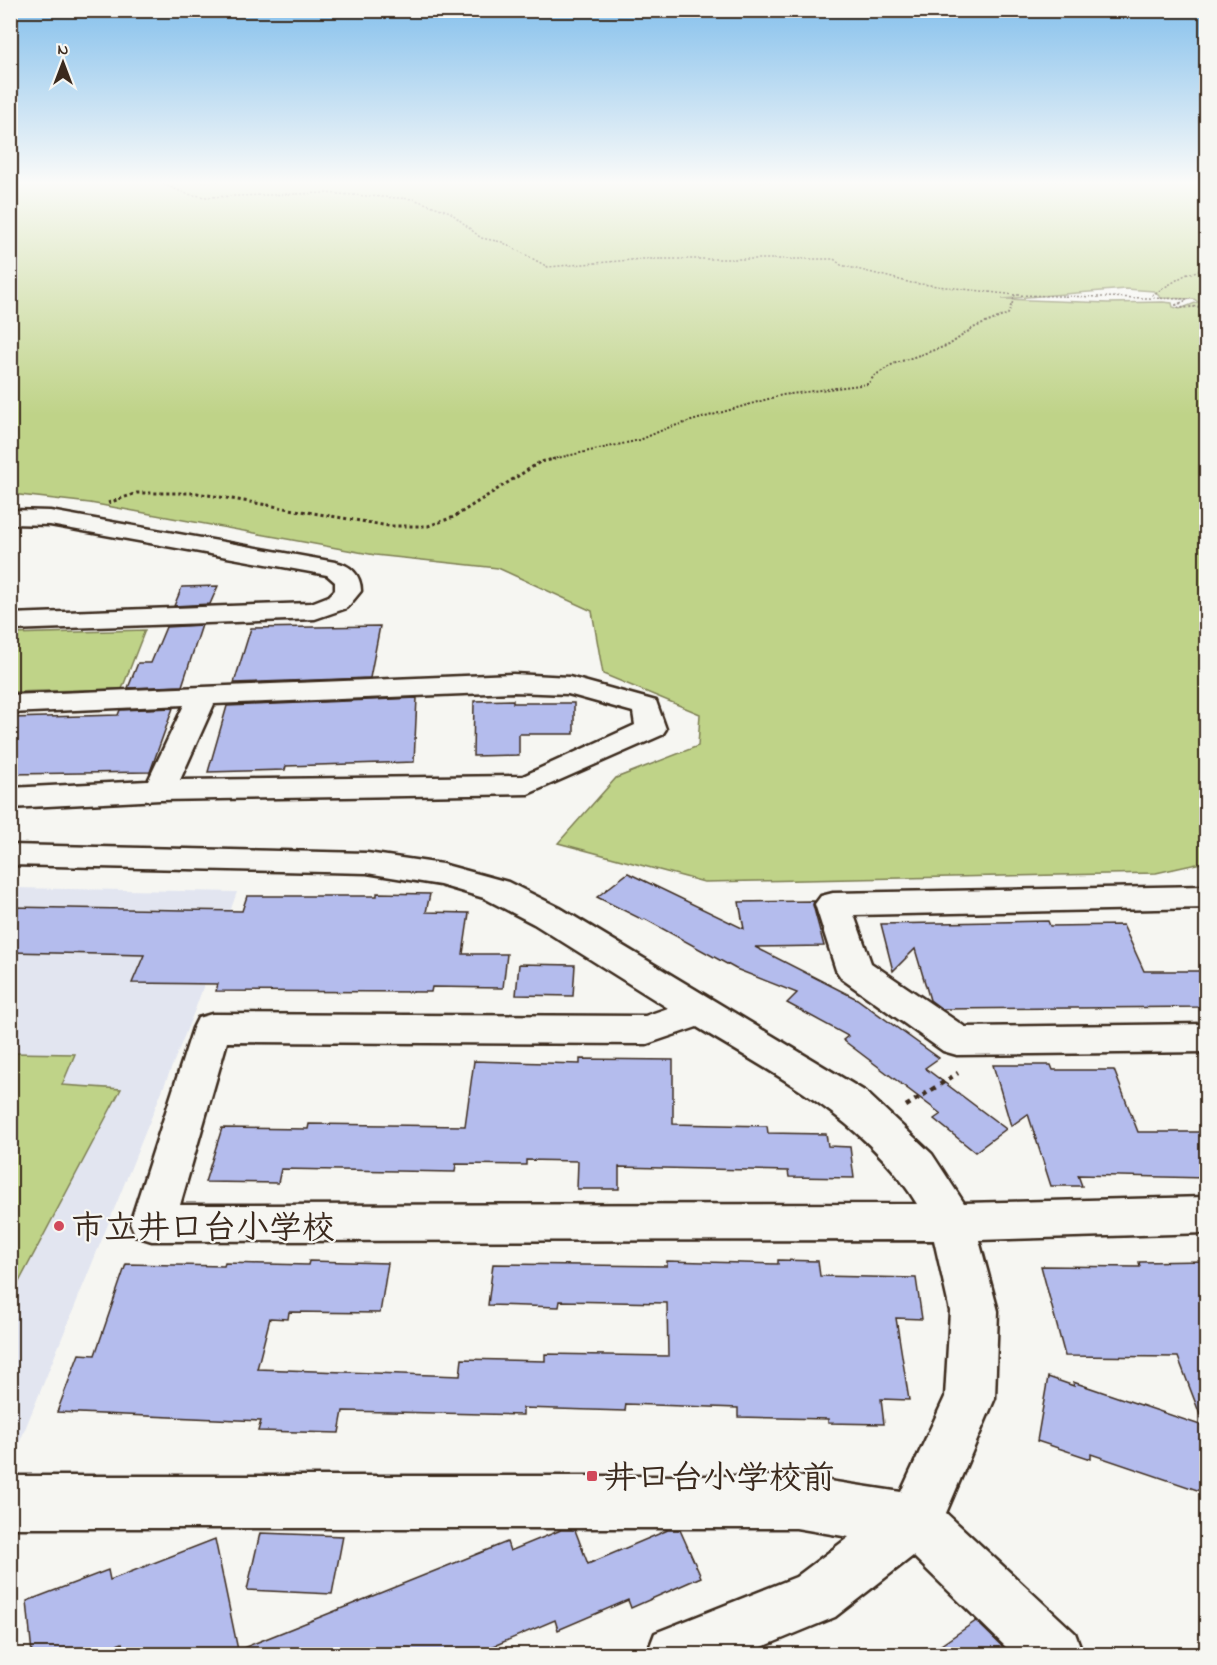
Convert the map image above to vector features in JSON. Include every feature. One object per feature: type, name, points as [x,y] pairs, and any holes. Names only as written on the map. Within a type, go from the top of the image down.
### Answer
[{"type":"street","points":[[10,517],[50,518],[335,569],[348,580],[348,591],[338,602],[315,611],[10,622]]},
{"type":"street","points":[[10,704],[513,683],[568,686],[646,707],[651,729],[528,785],[160,790],[10,798]]},
{"type":"street","points":[[160,790],[203,696]]},
{"type":"street","points":[[10,855],[366,863],[442,875],[496,890],[547,916],[851,1103],[917,1166],[952,1222],[974,1311],[970,1398],[915,1521],[815,1597],[676,1654]]},
{"type":"street","points":[[1206,897],[833,904],[855,970],[957,1041],[1206,1038]]},
{"type":"street","points":[[703,1010],[647,1030],[212,1028],[152,1223],[952,1222],[1206,1215]]},
{"type":"street","points":[[11,1504],[796,1502],[915,1521],[1054,1654]]},
{"type":"path","points":[[533,259],[548,267],[643,259],[834,260],[841,265],[912,283],[1015,296],[1188,297],[1189,299],[1176,305],[1179,308],[1206,306]]},
{"type":"path","points":[[1149,296],[1168,288],[1186,275],[1206,268]]},
{"type":"path","points":[[50,518],[137,494],[197,493],[389,526],[428,526],[454,517],[540,462],[640,440],[667,428],[782,395],[868,384],[874,376],[893,364],[949,345],[973,328],[1008,314],[1015,296]]},
{"type":"path","points":[[875,1126],[964,1069],[957,1041]]},
{"type":"shaded area","name":"市立井口台小学校","points":[[11,888],[237,892],[196,1007],[19,1444],[11,1444]]},
{"type":"green space","points":[[11,259],[1206,259],[1206,862],[1156,873],[704,882],[558,843],[616,778],[698,746],[700,714],[603,674],[592,611],[498,568],[375,555],[90,503],[11,494]],"holes":[[[1126,289],[1154,291],[1161,298],[1194,299],[1198,302],[1180,309],[1173,307],[1172,303],[1163,302],[1108,303],[1002,299]]]},
{"type":"green space","points":[[145,630],[122,689],[11,692],[11,634]]},
{"type":"green space","points":[[11,1053],[75,1054],[62,1085],[121,1089],[11,1297]]},
{"type":"building","points":[[218,586],[210,604],[174,606],[182,587]]},
{"type":"building","points":[[202,625],[182,686],[128,688],[138,663],[151,663],[166,627]]},
{"type":"building","points":[[380,626],[370,678],[234,683],[251,628]]},
{"type":"building","points":[[417,698],[414,762],[286,766],[285,770],[208,772],[227,706]]},
{"type":"building","points":[[513,700],[513,703],[574,703],[574,734],[519,734],[519,755],[473,756],[474,701]]},
{"type":"building","points":[[173,708],[150,772],[10,774],[10,718],[118,715],[120,710]]},
{"type":"building","points":[[628,873],[744,929],[739,902],[814,901],[813,905],[824,946],[755,947],[857,999],[939,1058],[925,1068],[1006,1129],[975,1152],[934,1119],[941,1114],[843,1040],[848,1036],[787,1003],[797,993],[736,969],[645,919],[597,897]]},
{"type":"building","points":[[377,893],[430,894],[426,912],[469,913],[463,954],[507,954],[503,988],[432,987],[431,992],[216,991],[218,984],[132,983],[144,955],[10,952],[10,907],[242,911],[247,896],[377,896]]},
{"type":"building","points":[[1048,921],[1050,926],[1123,925],[1144,971],[1206,971],[1206,1007],[942,1009],[930,1000],[915,949],[893,971],[881,924]]},
{"type":"building","points":[[519,964],[575,965],[573,996],[516,995]]},
{"type":"building","points":[[580,1059],[673,1060],[673,1124],[767,1126],[768,1133],[826,1134],[828,1146],[850,1147],[854,1178],[789,1177],[788,1171],[619,1167],[619,1189],[577,1189],[578,1161],[526,1160],[526,1165],[456,1164],[455,1172],[281,1169],[278,1183],[205,1182],[222,1128],[308,1129],[309,1124],[465,1126],[474,1061],[580,1064]]},
{"type":"building","points":[[993,1065],[1051,1065],[1053,1070],[1114,1070],[1138,1132],[1206,1132],[1206,1178],[1078,1175],[1082,1186],[1051,1186],[1028,1114],[1011,1126]]},
{"type":"building","points":[[778,1260],[818,1261],[820,1276],[916,1278],[922,1319],[896,1318],[909,1400],[881,1399],[884,1424],[828,1423],[828,1419],[738,1417],[738,1408],[626,1404],[625,1411],[523,1408],[523,1415],[343,1411],[339,1433],[258,1431],[261,1421],[57,1412],[79,1354],[95,1355],[126,1264],[224,1266],[225,1263],[308,1265],[309,1261],[388,1263],[380,1313],[289,1312],[288,1319],[270,1318],[257,1369],[460,1376],[462,1359],[545,1361],[545,1354],[668,1356],[667,1303],[560,1301],[559,1307],[488,1305],[493,1264],[667,1266],[667,1261],[778,1264]]},
{"type":"building","points":[[1206,1261],[1206,1425],[1204,1425],[1178,1357],[1065,1356],[1041,1266],[1140,1267],[1139,1262]]},
{"type":"building","points":[[1048,1377],[1074,1386],[1073,1382],[1206,1427],[1206,1493],[1091,1454],[1091,1459],[1037,1441]]},
{"type":"building","points":[[561,1530],[575,1530],[588,1564],[668,1530],[680,1530],[701,1577],[631,1608],[628,1600],[558,1630],[555,1620],[475,1654],[124,1654],[122,1643],[94,1654],[32,1654],[27,1601],[108,1570],[110,1580],[215,1539],[238,1650],[507,1542],[510,1551]]},
{"type":"building","points":[[260,1533],[343,1536],[332,1594],[247,1590]]},
{"type":"building","points":[[976,1621],[1010,1654],[928,1654]]},
{"type":"place","name":"市立井口台小学校","points":[[59,1226]]},
{"type":"place","name":"井口台小学校前","points":[[592,1476]]}]
